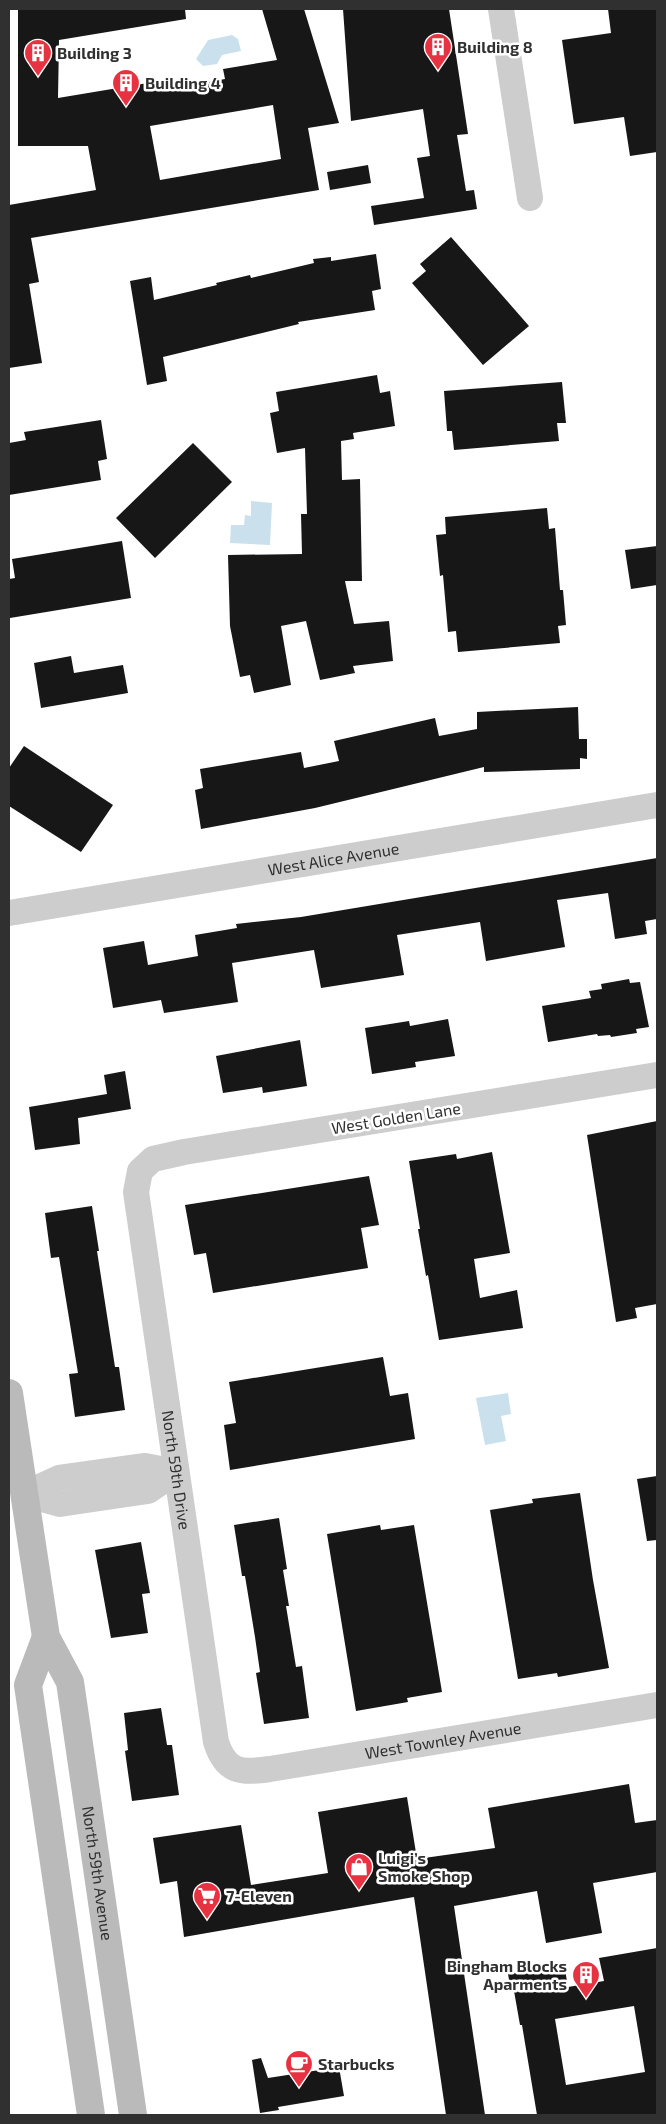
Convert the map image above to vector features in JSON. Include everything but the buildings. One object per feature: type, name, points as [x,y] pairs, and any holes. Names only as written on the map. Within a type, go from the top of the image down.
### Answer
[{"type":"main road","name":"North 59th Avenue","points":[[9,1393],[46,1637],[70,1682],[133,2115]]},
{"type":"main road","name":"North 59th Avenue","points":[[46,1637],[28,1684],[91,2115]]},
{"type":"street","points":[[501,9],[530,198]]},
{"type":"street","name":"West Alice Avenue","points":[[9,913],[657,805]]},
{"type":"street","name":"West Golden Lane","points":[[140,1171],[153,1159],[184,1152],[657,1075]]},
{"type":"street","name":"North 59th Drive","points":[[140,1171],[136,1192],[216,1742],[220,1756],[230,1767]]},
{"type":"street","points":[[24,1494],[60,1504],[148,1491],[176,1472]]},
{"type":"street","name":"West Townley Avenue","points":[[230,1767],[247,1772],[270,1769],[657,1705]]},
{"type":"water","points":[[232,35],[238,39],[241,51],[222,55],[217,64],[203,66],[196,59],[208,40]]},
{"type":"water","points":[[251,501],[272,503],[270,545],[230,543],[231,525],[244,525],[245,515],[251,516]]},
{"type":"water","points":[[508,1393],[511,1414],[501,1416],[506,1441],[485,1445],[476,1398]]},
{"type":"place","name":"Building 8","points":[[438,71]]},
{"type":"place","name":"Building 3","points":[[38,77]]},
{"type":"place","name":"Building 4","points":[[126,107]]},
{"type":"place","name":"Luigi’s Smoke Shop","points":[[359,1891]]},
{"type":"place","name":"7-Eleven","points":[[207,1920]]},
{"type":"place","name":"Bingham Blocks Aparments","points":[[586,1999]]},
{"type":"place","name":"Starbucks","points":[[299,2088]]}]
